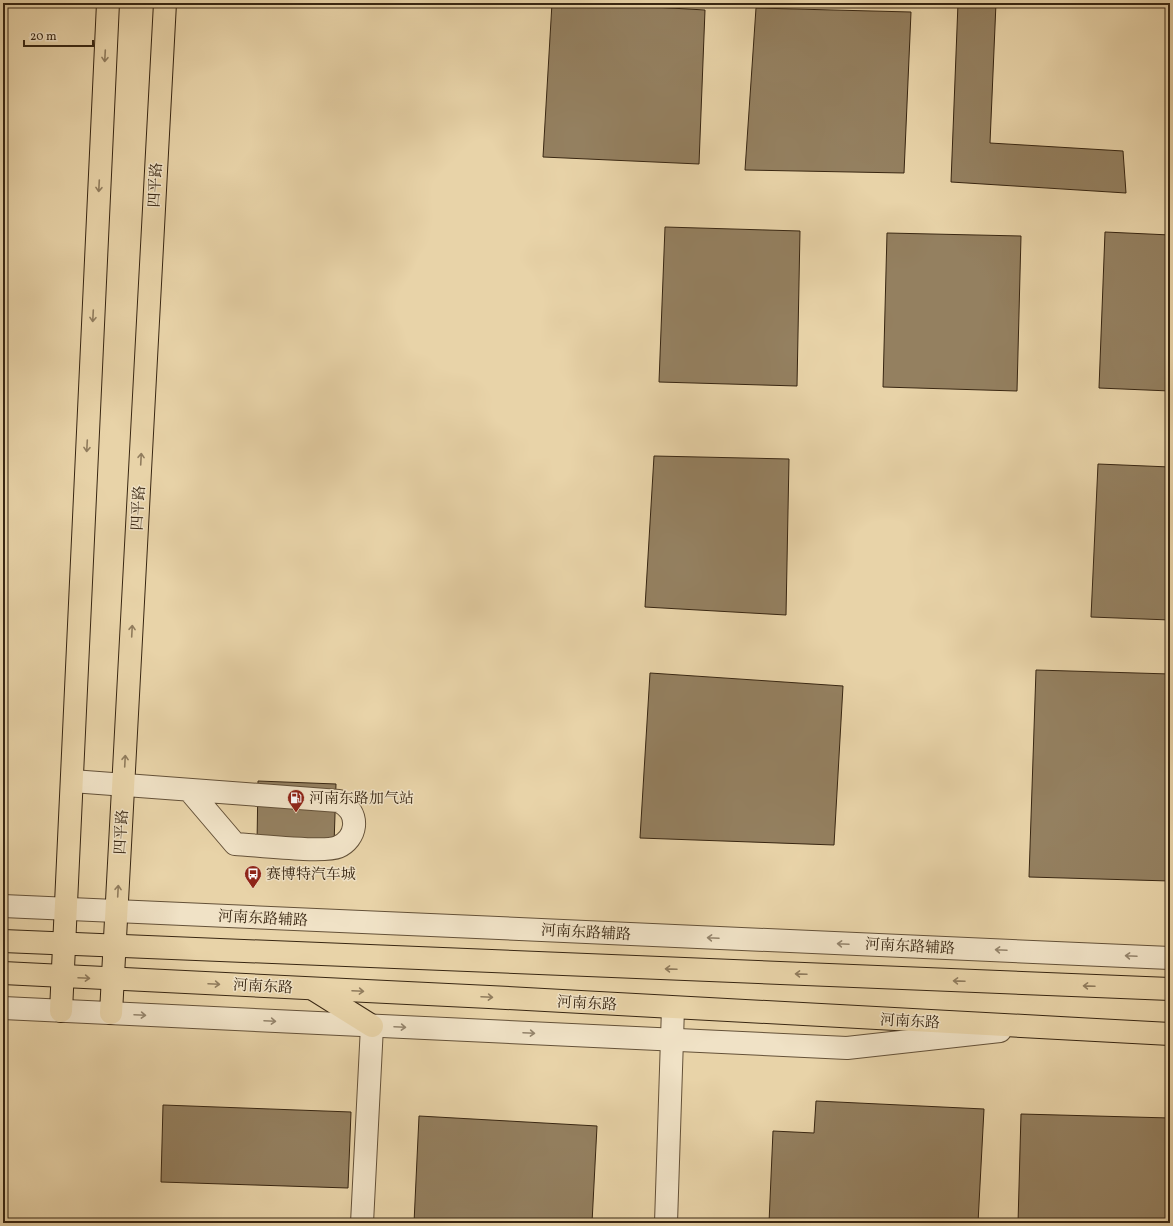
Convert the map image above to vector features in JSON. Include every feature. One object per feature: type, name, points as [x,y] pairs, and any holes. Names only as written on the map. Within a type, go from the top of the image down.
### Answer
[{"type":"main road","points":[[61,1011],[108,3]]},
{"type":"main road","name":"四平路","points":[[111,1013],[116,946],[165,3]]},
{"type":"main road","points":[[3,941],[1170,989]]},
{"type":"main road","name":"河南东路","points":[[3,973],[1029,1028],[1170,1034]]},
{"type":"main road","points":[[312,989],[372,1026]]},
{"type":"street","points":[[72,781],[340,801],[352,812],[354,829],[351,837],[345,843],[329,849],[235,844],[189,790]]},
{"type":"street","name":"河南东路辅路","points":[[3,906],[65,910],[1170,958]]},
{"type":"street","points":[[3,1008],[847,1048],[1029,1028]]},
{"type":"street","points":[[666,1223],[673,1008]]},
{"type":"street","points":[[362,1223],[372,1026]]},
{"type":"building","points":[[552,3],[584,3],[705,10],[699,164],[543,157]]},
{"type":"building","points":[[958,3],[996,3],[990,143],[1123,151],[1126,193],[951,182]]},
{"type":"building","points":[[756,8],[911,12],[904,173],[745,170]]},
{"type":"building","points":[[665,227],[800,231],[797,386],[659,382]]},
{"type":"building","points":[[1105,232],[1170,235],[1170,391],[1099,388]]},
{"type":"building","points":[[887,233],[1021,236],[1017,391],[883,387]]},
{"type":"building","points":[[654,456],[789,459],[786,615],[645,607]]},
{"type":"building","points":[[1098,464],[1170,467],[1170,620],[1091,617]]},
{"type":"building","points":[[1036,670],[1170,674],[1170,881],[1029,877]]},
{"type":"building","points":[[650,673],[843,686],[834,845],[640,838]]},
{"type":"building","name":"河南东路加气站","points":[[258,781],[336,784],[334,845],[257,843]]},
{"type":"building","points":[[816,1101],[984,1109],[978,1223],[769,1223],[773,1131],[814,1133]]},
{"type":"building","points":[[163,1105],[351,1112],[348,1188],[161,1182]]},
{"type":"building","points":[[1021,1114],[1170,1118],[1170,1223],[1018,1223]]},
{"type":"building","points":[[419,1116],[597,1126],[592,1223],[414,1223]]},
{"type":"place","name":"河南东路加气站","points":[[296,813]]},
{"type":"place","name":"赛博特汽车城","points":[[253,889]]}]
